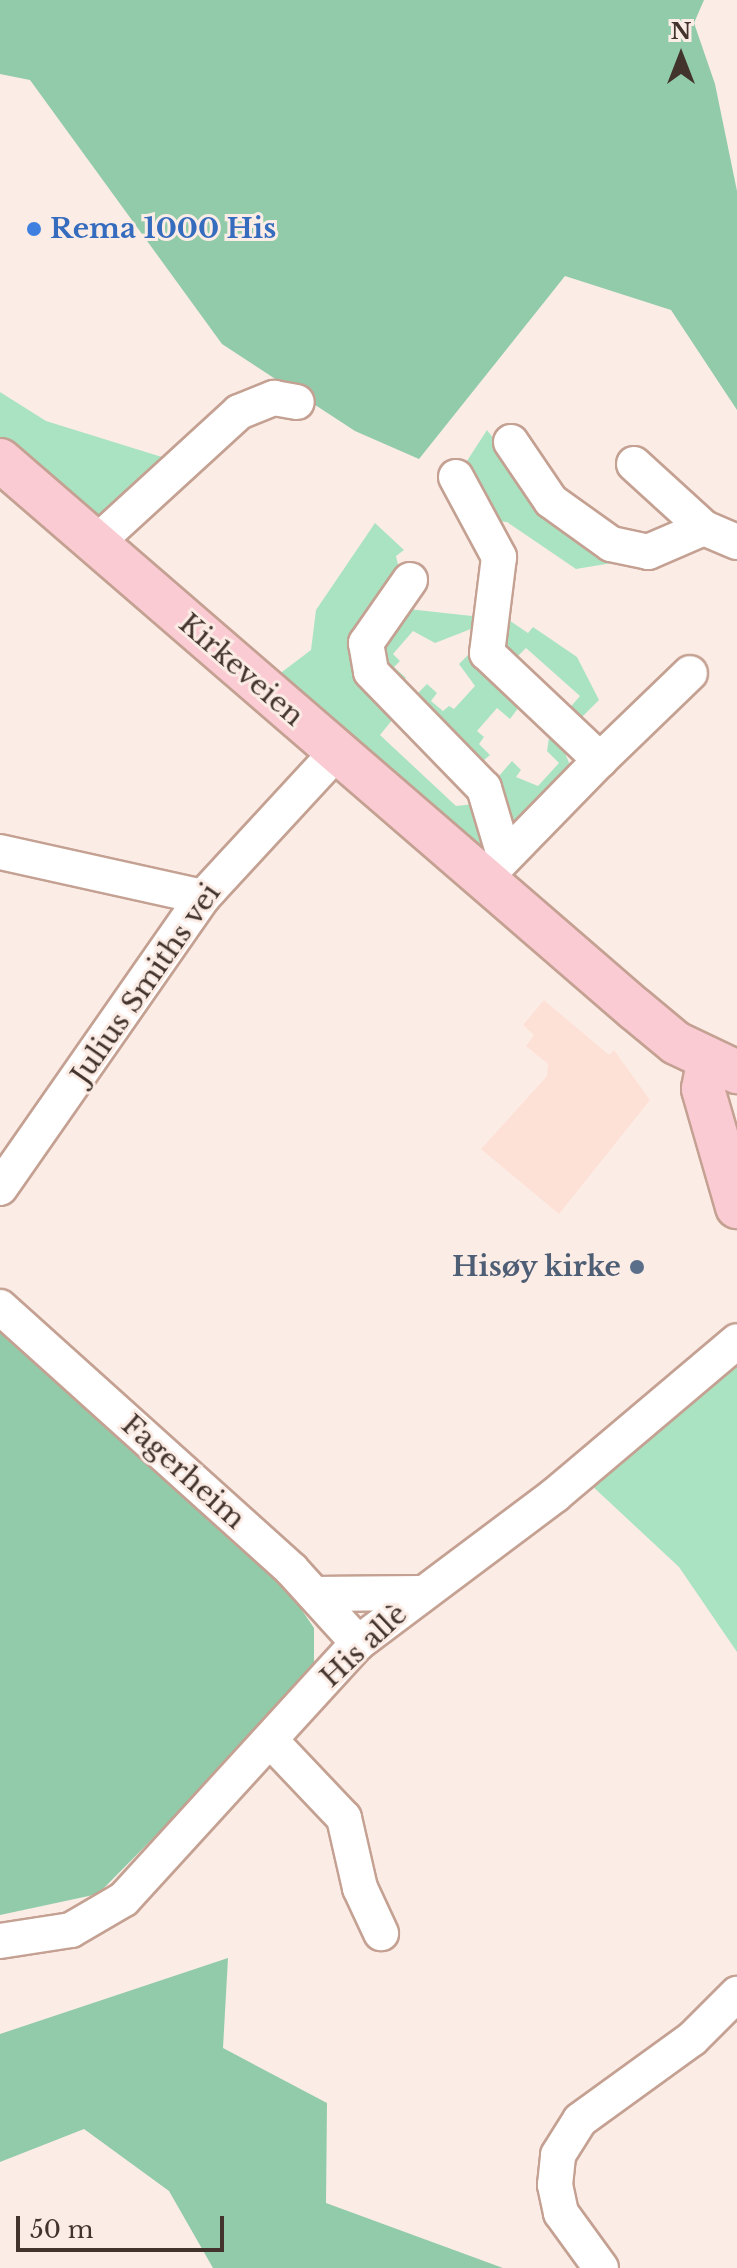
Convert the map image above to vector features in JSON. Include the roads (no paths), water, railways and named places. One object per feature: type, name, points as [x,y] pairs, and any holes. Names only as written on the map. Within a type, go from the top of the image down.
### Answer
[{"type":"main road","name":"Kirkeveien","points":[[0,460],[336,753],[494,867],[645,1018],[722,1068]]},
{"type":"main road","points":[[722,1068],[703,1089],[737,1207]]},
{"type":"street","points":[[96,543],[239,412],[274,398],[297,402]]},
{"type":"street","points":[[511,442],[551,501],[611,544],[648,552],[704,528]]},
{"type":"street","points":[[634,464],[704,528],[737,542]]},
{"type":"street","points":[[456,477],[499,557],[487,653],[600,760]]},
{"type":"street","points":[[410,580],[366,643],[371,672],[484,788],[494,867]]},
{"type":"street","points":[[494,867],[690,673]]},
{"type":"street","name":"Julius Smiths vei","points":[[0,1188],[203,897],[336,753]]},
{"type":"street","points":[[0,852],[203,897]]},
{"type":"street","name":"Fagerheim","points":[[0,1307],[314,1594],[358,1643]]},
{"type":"street","name":"His allè","points":[[0,1941],[71,1930],[104,1914],[271,1741],[358,1643],[420,1593],[555,1495],[737,1341]]},
{"type":"street","points":[[314,1594],[420,1593]]},
{"type":"street","points":[[271,1741],[344,1818],[360,1888],[381,1933]]},
{"type":"street","points":[[601,2268],[561,2213],[555,2185],[558,2155],[580,2120],[692,2039],[737,1994]]},
{"type":"place","name":"Rema 1000 His","points":[[34,229]]},
{"type":"place","name":"Hisøy kirke","points":[[637,1267]]}]
